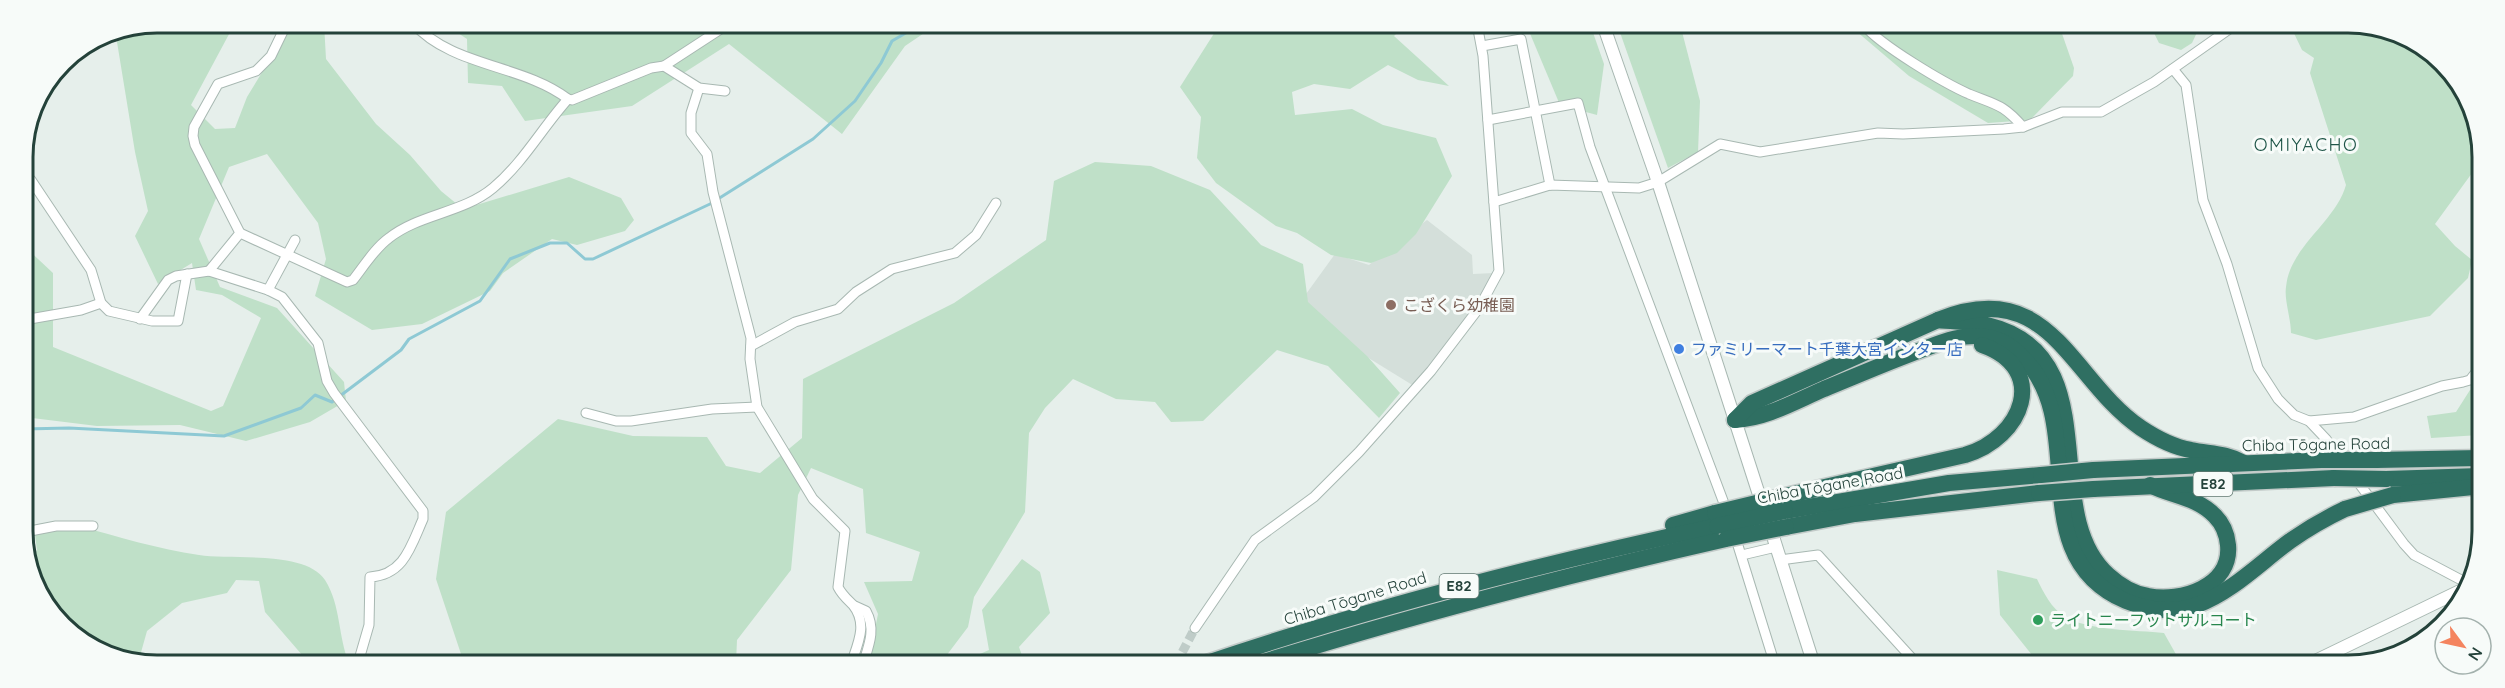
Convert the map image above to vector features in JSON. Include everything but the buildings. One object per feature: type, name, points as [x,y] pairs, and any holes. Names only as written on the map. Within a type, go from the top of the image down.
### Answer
[{"type":"highway","points":[[1735,420],[1752,403],[1956,312],[1979,310],[2010,313],[2023,317],[2052,334],[2065,346],[2113,405],[2140,427],[2174,445],[2228,454],[2244,463]]},
{"type":"highway","points":[[1938,320],[1988,325],[2013,335],[2036,353],[2049,370],[2059,390],[2068,425],[2076,512],[2084,543],[2092,556],[2111,578],[2134,592],[2163,597],[2188,595],[2208,585],[2217,576],[2227,559],[2227,536],[2217,517],[2198,503],[2150,486]]},
{"type":"highway","points":[[1735,420],[1758,418],[1881,365],[1960,336],[1972,335],[2001,341],[2022,357],[2035,371],[2044,387],[2054,418],[2061,507],[2070,541],[2085,569],[2105,590],[2133,604],[2163,610],[2195,606],[2230,587],[2292,540],[2345,509],[2393,495],[2472,488]]},
{"type":"highway","points":[[1720,526],[1783,512],[1980,450],[2005,433],[2014,422],[2022,396],[2020,384],[2011,364],[1993,349],[1951,341]]},
{"type":"highway","name":"Chiba Tōgane Road","points":[[1233,655],[1422,596],[1593,552],[1611,542],[1720,526],[1783,512],[1939,484],[2093,470],[2321,460],[2472,458]]},
{"type":"highway","name":"Chiba Tōgane Road","points":[[1783,512],[1855,514],[2092,489],[2334,478],[2472,476]]},
{"type":"highway","name":"Chiba Tōgane Road","points":[[1286,655],[1495,595],[1720,526]]},
{"type":"street","points":[[282,33],[271,56],[256,71],[218,84],[194,127],[195,145],[240,233],[285,256],[347,282],[353,280],[389,238],[410,226],[453,211],[493,188],[533,144],[567,99]]},
{"type":"street","points":[[425,33],[437,44],[545,84],[572,100],[651,68],[664,66],[715,33]]},
{"type":"street","points":[[1196,628],[1255,540],[1314,497],[1359,452],[1431,370],[1479,308],[1499,271],[1482,46],[1479,33]]},
{"type":"street","points":[[1606,33],[1658,182],[1811,655]]},
{"type":"street","points":[[1874,33],[1917,66],[1968,93],[1997,102],[2023,127]]},
{"type":"street","points":[[1494,202],[1550,185],[1605,189],[1639,188],[1658,182],[1720,144],[1760,152],[1878,133],[1903,134],[2023,127],[2062,112],[2100,112],[2173,69],[2224,33]]},
{"type":"street","points":[[1482,46],[1521,39],[1550,185]]},
{"type":"street","points":[[664,66],[699,88],[725,91]]},
{"type":"street","points":[[2173,69],[2186,85],[2203,200],[2227,264],[2252,355],[2278,399],[2294,415],[2309,421],[2326,439],[2409,550],[2462,580]]},
{"type":"street","points":[[699,88],[691,113],[691,133],[707,154],[713,192],[751,346],[750,359],[757,406],[813,499],[845,531],[838,587],[852,605],[861,622],[861,633],[854,655]]},
{"type":"street","points":[[1488,120],[1578,103],[1605,189],[1742,555],[1772,655]]},
{"type":"street","points":[[33,183],[91,270],[101,303],[109,311],[140,319],[178,321],[187,274]]},
{"type":"street","points":[[751,346],[795,322],[838,309],[856,292],[892,269],[955,253],[976,235],[996,203]]},
{"type":"street","points":[[209,271],[240,233]]},
{"type":"street","points":[[268,290],[295,240]]},
{"type":"street","points":[[140,319],[168,280],[209,271],[268,290],[282,297],[318,343],[327,381],[334,393],[423,511],[423,519],[402,564],[382,576],[370,577],[369,625],[360,655]]},
{"type":"street","points":[[33,318],[81,310],[101,303]]},
{"type":"street","points":[[2309,421],[2354,417],[2442,386],[2470,380],[2472,377]]},
{"type":"street","points":[[586,413],[616,421],[631,421],[712,409],[757,406]]},
{"type":"street","points":[[33,530],[56,526],[93,526]]},
{"type":"street","points":[[1742,555],[1776,547]]},
{"type":"street","points":[[1780,560],[1818,555],[1909,655]]},
{"type":"street","points":[[2328,655],[2455,594]]},
{"type":"street","points":[[852,605],[866,611],[872,627],[872,638],[866,655]]},
{"type":"shaded area","name":"こざくら幼稚園","points":[[1427,220],[1472,255],[1473,274],[1494,273],[1475,308],[1414,386],[1341,341],[1301,301],[1335,254],[1369,265]]},
{"type":"green space","points":[[149,33],[230,33],[191,105],[215,129],[235,128],[247,97],[286,33],[325,33],[326,59],[376,124],[410,155],[441,191],[463,209],[569,177],[621,198],[634,220],[625,231],[577,245],[552,239],[503,273],[490,291],[422,324],[372,330],[315,296],[326,259],[318,223],[267,154],[229,167],[199,239],[220,287],[277,308],[344,382],[346,401],[310,422],[246,441],[180,425],[97,426],[33,418],[33,254],[53,273],[53,347],[211,411],[223,406],[261,318],[222,295],[196,290],[192,263],[158,284],[135,236],[148,211],[135,152],[117,42],[133,35]]},
{"type":"green space","points":[[458,33],[924,33],[905,46],[842,134],[729,44],[632,106],[525,121],[502,86],[468,83],[467,39]]},
{"type":"green space","points":[[1214,33],[1397,33],[1394,36],[1449,86],[1418,80],[1388,65],[1350,89],[1314,84],[1292,92],[1295,115],[1352,109],[1383,125],[1436,138],[1452,176],[1416,234],[1397,253],[1371,263],[1331,255],[1297,233],[1276,226],[1216,183],[1197,158],[1201,117],[1180,87]]},
{"type":"green space","points":[[1530,33],[1593,33],[1604,64],[1597,115],[1560,105]]},
{"type":"green space","points":[[1620,33],[1682,33],[1700,101],[1698,152],[1668,168]]},
{"type":"green space","points":[[1858,33],[2062,33],[2074,68],[2073,76],[2030,120],[1988,123],[1909,76]]},
{"type":"green space","points":[[2154,33],[2197,33],[2192,43],[2181,50],[2159,43]]},
{"type":"green space","points":[[2294,33],[2364,34],[2388,40],[2417,54],[2436,69],[2463,110],[2470,133],[2472,173],[2435,224],[2455,246],[2472,260],[2468,278],[2430,316],[2316,340],[2291,333],[2286,292],[2289,272],[2304,247],[2333,211],[2346,185],[2310,73],[2314,58],[2302,50]]},
{"type":"green space","points":[[1095,162],[1151,166],[1210,190],[1261,245],[1303,264],[1308,302],[1367,356],[1400,393],[1379,418],[1328,366],[1277,350],[1203,421],[1171,422],[1155,402],[1116,399],[1073,379],[1045,408],[1029,433],[1025,512],[974,597],[968,627],[947,655],[870,655],[878,614],[864,582],[912,581],[920,552],[866,533],[863,489],[811,468],[798,495],[791,570],[737,640],[736,655],[461,655],[436,579],[446,512],[558,419],[633,436],[707,437],[726,466],[760,473],[802,438],[803,379],[954,303],[1046,240],[1054,181]]},
{"type":"green space","points":[[2472,389],[2472,435],[2431,438],[2427,416],[2456,412]]},
{"type":"green space","points":[[79,526],[199,555],[266,558],[302,564],[325,580],[330,590],[337,610],[346,655],[302,655],[265,612],[259,581],[236,580],[227,593],[182,603],[147,631],[141,654],[110,646],[69,619],[54,600],[46,586],[35,555],[37,550],[35,535]]},
{"type":"green space","points":[[1022,559],[1040,572],[1050,613],[1019,647],[1022,655],[978,655],[989,650],[982,610]]},
{"type":"green space","name":"ライトニーフットサルコート","points":[[1997,570],[2037,579],[2052,605],[2064,616],[2074,621],[2099,627],[2164,633],[2176,655],[2032,655],[2000,615]]},
{"type":"waterway","points":[[33,429],[69,428],[224,436],[301,408],[315,395],[332,402],[401,350],[409,339],[480,301],[510,259],[550,243],[567,243],[585,259],[593,259],[710,204],[813,139],[855,101],[881,63],[892,41],[906,33]]},
{"type":"tunnel","points":[[1181,655],[1195,628]]},
{"type":"place","name":"こざくら幼稚園","points":[[1391,305]]},
{"type":"place","name":"ファミリーマート千葉大宮インター店","points":[[1679,349]]},
{"type":"place","name":"ライトニーフットサルコート","points":[[2038,620]]},
{"type":"district","name":"OMIYACHO","points":[[2306,145]]}]
